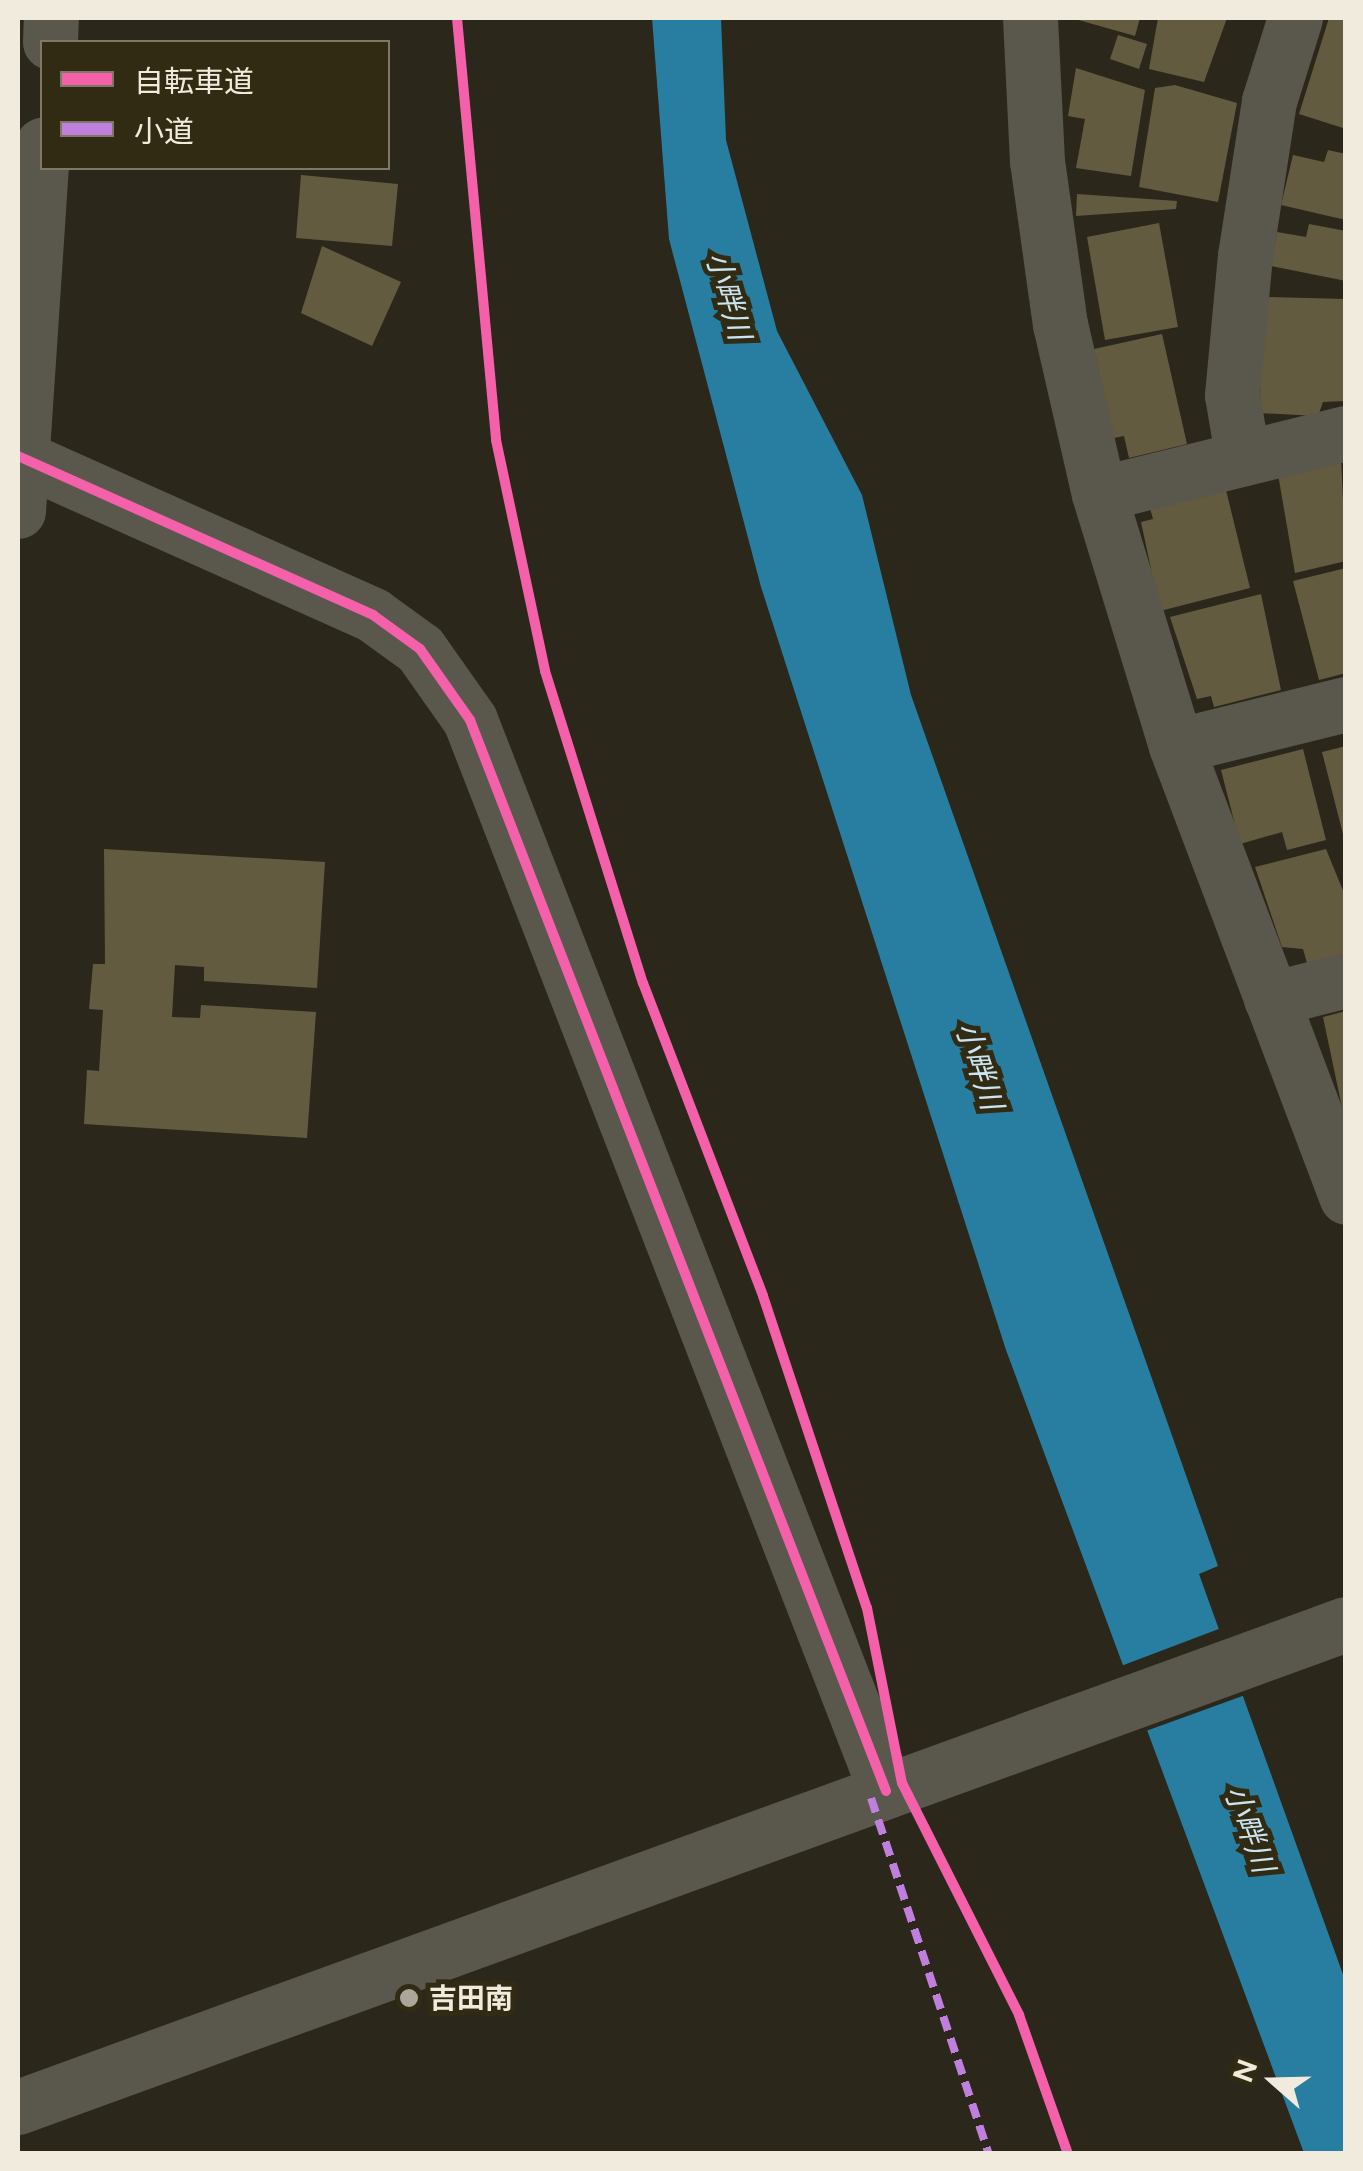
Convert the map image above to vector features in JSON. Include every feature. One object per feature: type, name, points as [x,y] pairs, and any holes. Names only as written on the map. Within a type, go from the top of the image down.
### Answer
[{"type":"street","points":[[1030,18],[1037,161],[1060,324],[1100,494],[1176,746],[1346,1197]]},
{"type":"street","points":[[1242,454],[1232,394],[1246,256],[1269,101],[1295,18]]},
{"type":"street","points":[[40,170],[19,475],[373,615],[420,648],[470,720],[901,1785]]},
{"type":"street","points":[[1100,494],[1242,454],[1346,433]]},
{"type":"street","points":[[1176,746],[1346,704]]},
{"type":"street","points":[[1271,999],[1346,980]]},
{"type":"street","points":[[18,2107],[1346,1624]]},
{"type":"water","name":"小畔川","points":[[652,18],[721,18],[726,140],[777,331],[862,495],[911,695],[1218,1566],[1199,1574],[1345,1980],[1345,2153],[1304,2153],[1006,1350],[761,587],[669,239]]},
{"type":"pier","points":[[1224,1627],[1248,1694],[1146,1731],[1121,1666]]},
{"type":"building","points":[[1075,18],[1140,18],[1135,36]]},
{"type":"building","points":[[1158,18],[1227,18],[1204,82],[1149,69]]},
{"type":"building","points":[[1329,18],[1346,18],[1346,129],[1299,114]]},
{"type":"building","points":[[1118,35],[1147,44],[1139,69],[1110,59]]},
{"type":"building","points":[[1076,68],[1145,90],[1131,176],[1076,168],[1085,119],[1068,116]]},
{"type":"building","points":[[1175,85],[1237,103],[1218,202],[1139,187],[1155,88]]},
{"type":"building","points":[[1328,150],[1346,154],[1346,220],[1281,205],[1293,155],[1324,162]]},
{"type":"building","points":[[301,175],[398,184],[392,246],[296,238]]},
{"type":"building","points":[[1077,194],[1177,201],[1176,209],[1076,216]]},
{"type":"building","points":[[1159,223],[1178,327],[1105,340],[1087,237]]},
{"type":"building","points":[[1309,224],[1346,231],[1346,281],[1271,266],[1277,232],[1306,237]]},
{"type":"building","points":[[322,246],[401,282],[372,346],[301,313]]},
{"type":"building","points":[[1266,297],[1346,299],[1346,401],[1323,402],[1318,416],[1259,413]]},
{"type":"building","points":[[1162,334],[1187,444],[1129,458],[1124,436],[1114,438],[1094,349]]},
{"type":"building","points":[[1341,459],[1346,561],[1295,573],[1278,474]]},
{"type":"building","points":[[1226,490],[1250,588],[1160,611],[1141,522],[1153,519],[1150,508]]},
{"type":"building","points":[[1346,568],[1346,673],[1319,680],[1293,581]]},
{"type":"building","points":[[1261,594],[1281,690],[1214,707],[1211,696],[1197,699],[1170,617]]},
{"type":"building","points":[[1346,746],[1346,838],[1344,838],[1322,752]]},
{"type":"building","points":[[1303,749],[1326,840],[1287,850],[1282,832],[1240,844],[1221,770]]},
{"type":"building","points":[[104,849],[325,862],[317,988],[204,981],[204,967],[175,965],[172,1017],[200,1018],[201,1005],[316,1012],[307,1138],[84,1124],[87,1070],[99,1071],[103,1010],[89,1009],[93,964],[105,964]]},
{"type":"building","points":[[1326,849],[1346,898],[1346,953],[1307,963],[1303,949],[1282,947],[1255,867]]},
{"type":"building","points":[[1346,1011],[1346,1117],[1344,1117],[1323,1017]]},
{"type":"marked path","points":[[871,1798],[989,2154]]},
{"type":"cycle path","points":[[457,18],[496,440],[545,671],[643,983],[763,1296],[867,1608],[902,1783],[1019,2015],[1068,2154]]},
{"type":"cycle path","points":[[18,456],[373,615],[420,649],[470,720],[886,1791]]},
{"type":"place","name":"吉田南","points":[[409,1998]]}]
